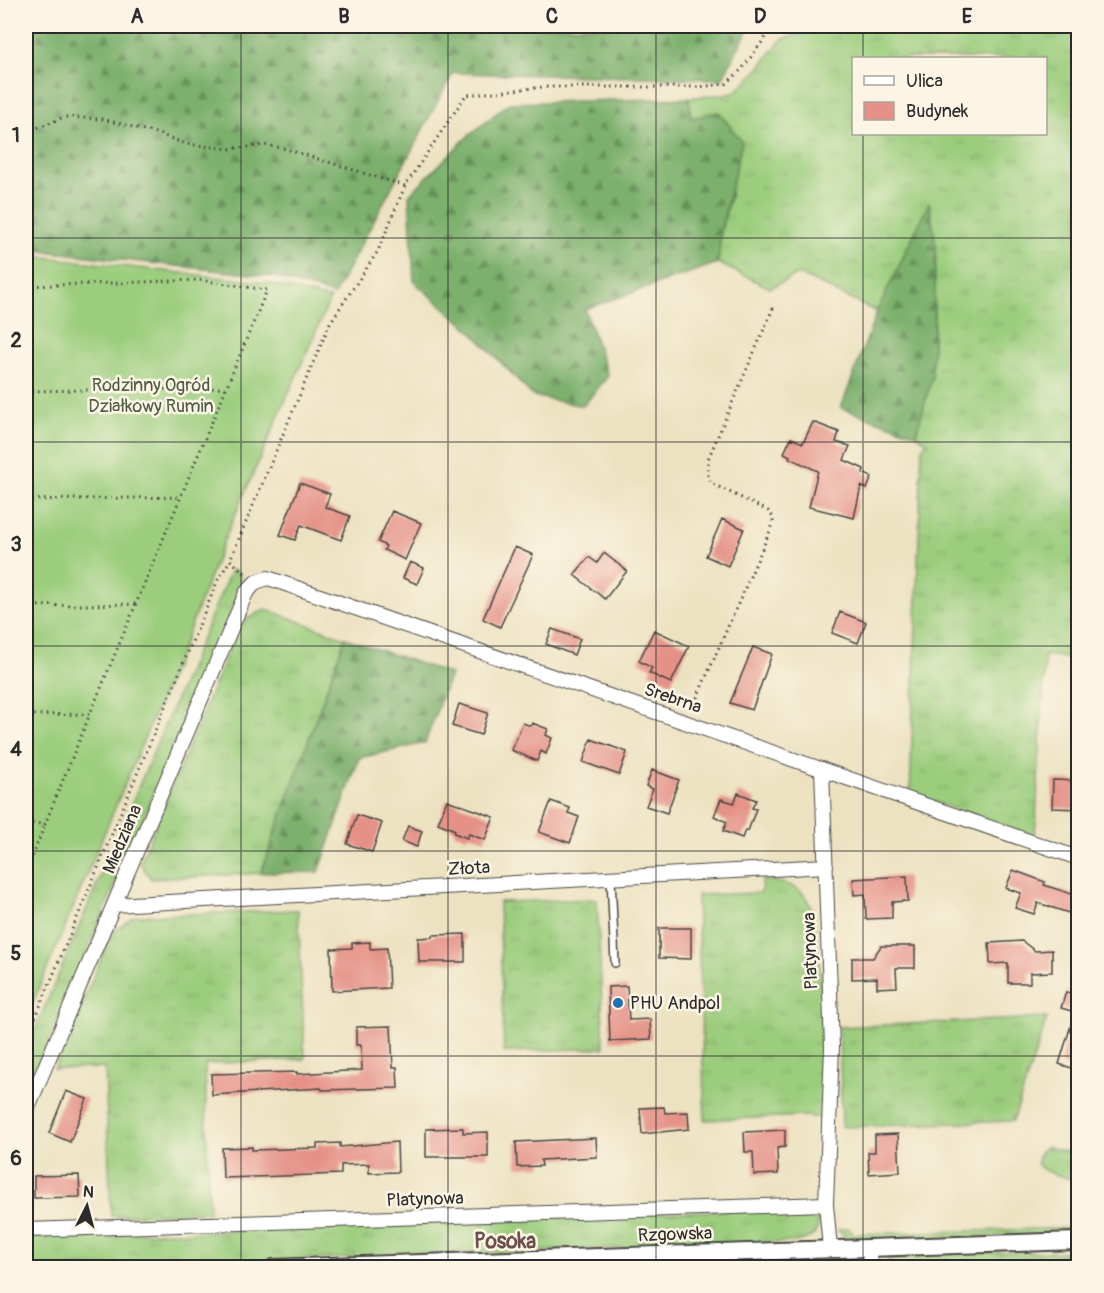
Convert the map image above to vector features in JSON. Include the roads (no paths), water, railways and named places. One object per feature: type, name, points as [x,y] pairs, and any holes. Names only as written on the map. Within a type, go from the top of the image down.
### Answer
[{"type":"street","name":"Srebrna","points":[[256,582],[268,578],[1078,858]]},
{"type":"street","name":"Miedziana","points":[[26,1112],[246,592],[256,582]]},
{"type":"street","name":"Platynowa","points":[[822,769],[832,1047],[826,1204],[830,1249]]},
{"type":"street","name":"Złota","points":[[114,905],[826,867]]},
{"type":"street","name":"Platynowa","points":[[26,1230],[826,1204]]},
{"type":"street","name":"Rzgowska","points":[[273,1268],[504,1263],[1001,1242],[1078,1241]]},
{"type":"street","points":[[870,1248],[875,1267]]},
{"type":"lane","points":[[611,878],[615,963]]},
{"type":"place","name":"PHU Andpol","points":[[618,1003]]},
{"type":"district","name":"Posoka","points":[[505,1241]]},
{"type":"park label","name":"Rodzinny Ogród Działkowy Rumin","points":[[151,395]]}]
